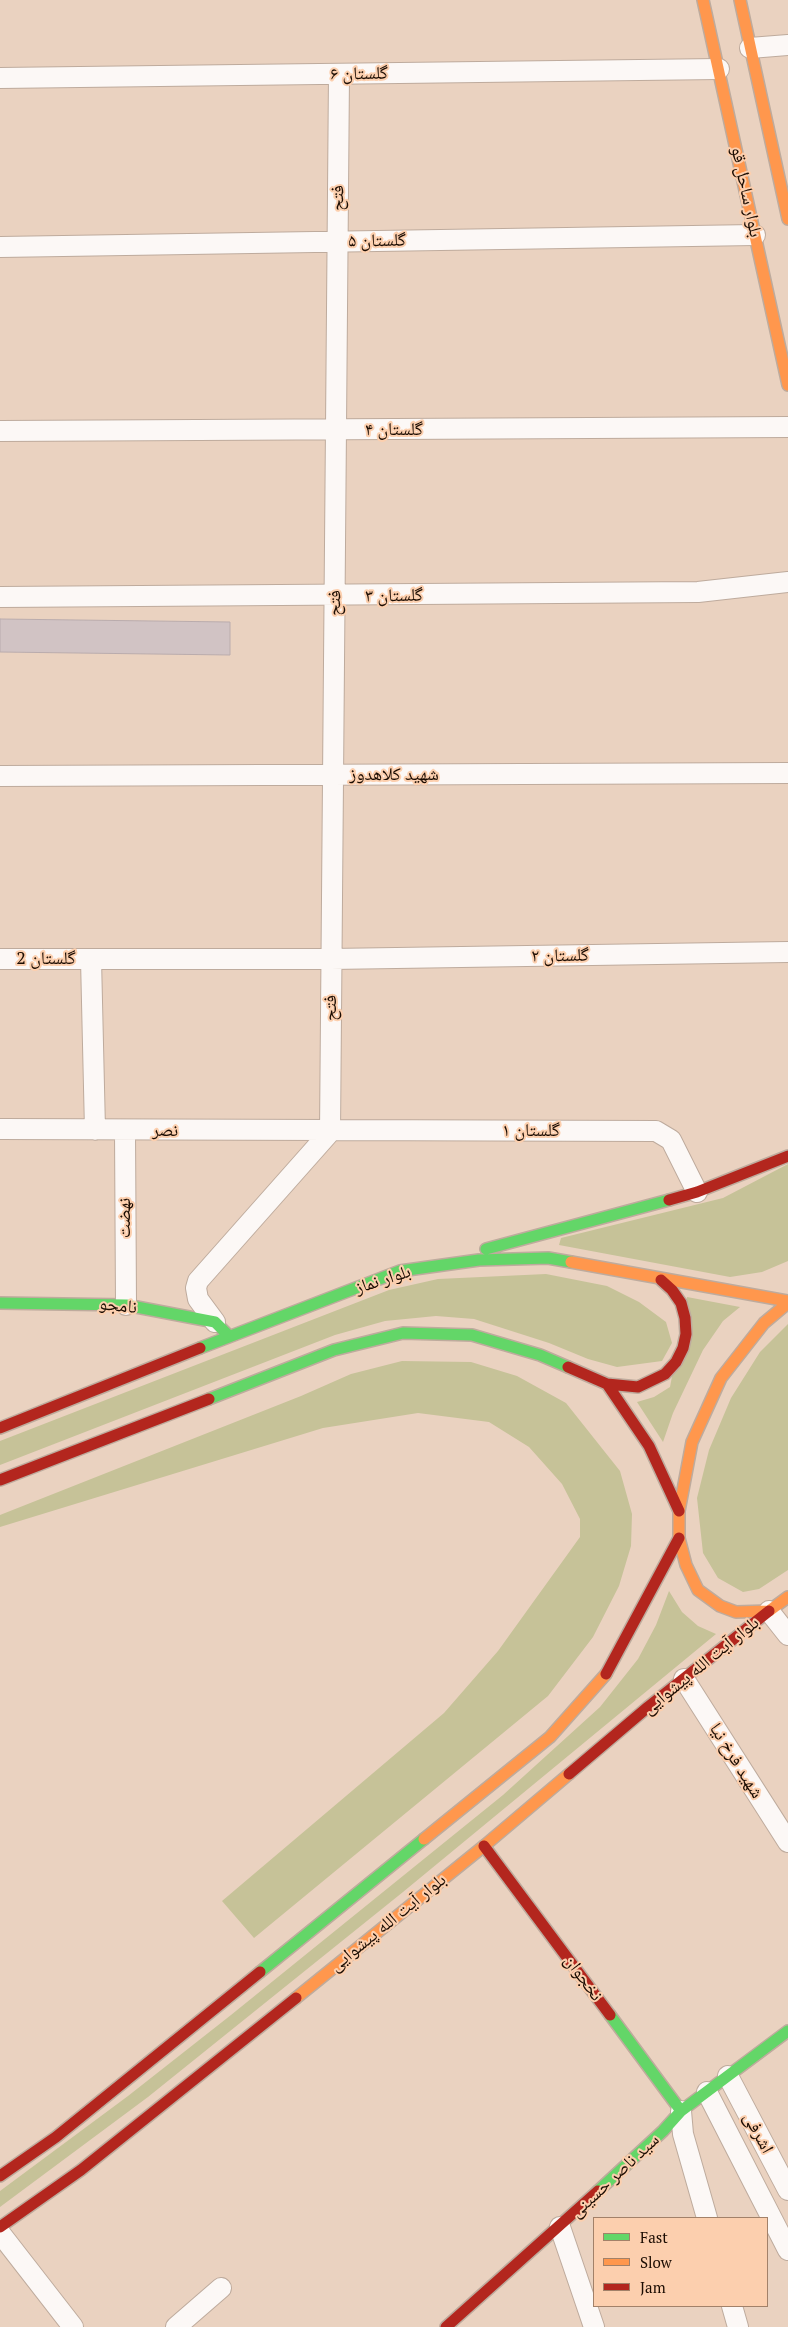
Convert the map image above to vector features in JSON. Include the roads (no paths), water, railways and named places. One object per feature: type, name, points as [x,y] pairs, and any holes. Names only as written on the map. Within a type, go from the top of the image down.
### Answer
[{"type":"main road","name":"بلوار ساحل قو","points":[[703,0],[788,385]]},
{"type":"main road","name":"بلوار ساحل قو","points":[[740,0],[788,219]]},
{"type":"main road","points":[[400,1271],[698,1192],[788,1156]]},
{"type":"main road","name":"بلوار نماز","points":[[0,1428],[222,1329],[400,1271],[479,1260],[548,1258],[788,1302]]},
{"type":"main road","points":[[0,1480],[334,1350],[403,1333],[472,1335],[540,1355],[607,1384],[622,1387],[645,1384],[665,1374],[676,1362],[683,1348],[686,1334],[685,1318],[681,1304],[672,1290],[661,1280]]},
{"type":"main road","points":[[769,1610],[752,1613],[736,1612],[720,1606],[698,1590],[686,1565],[680,1538],[679,1511],[692,1442],[721,1378],[764,1323],[788,1302]]},
{"type":"main road","name":"نامجو","points":[[0,1303],[126,1305],[222,1329]]},
{"type":"main road","points":[[607,1384],[650,1446],[679,1511]]},
{"type":"main road","points":[[0,2176],[56,2137],[550,1738],[606,1674],[680,1538]]},
{"type":"main road","name":"بلوار آیت الله پیشوایی","points":[[0,2227],[81,2170],[484,1846],[684,1679],[769,1610],[788,1597]]},
{"type":"main road","name":"نخجوان","points":[[484,1846],[681,2111]]},
{"type":"main road","name":"سید ناصر حسینی","points":[[446,2327],[560,2227],[663,2131],[681,2111],[788,2031]]},
{"type":"street","points":[[750,48],[788,45]]},
{"type":"street","name":"گلستان ۶","points":[[0,78],[718,69]]},
{"type":"street","name":"فتح","points":[[330,1132],[339,74]]},
{"type":"street","name":"گلستان ۵","points":[[0,247],[755,235]]},
{"type":"street","name":"گلستان ۴","points":[[0,431],[788,427]]},
{"type":"street","name":"گلستان ۳","points":[[0,598],[698,592],[788,582]]},
{"type":"street","name":"شهید کلاهدوز","points":[[0,776],[788,774]]},
{"type":"street","name":"گلستان ۲","points":[[91,959],[332,959],[788,952]]},
{"type":"street","name":"گلستان 2","points":[[0,959],[91,959]]},
{"type":"street","points":[[91,959],[95,1130]]},
{"type":"street","name":"نصر","points":[[0,1129],[330,1132]]},
{"type":"street","name":"نهضت","points":[[125,1131],[126,1305]]},
{"type":"street","name":"گلستان ۱","points":[[330,1132],[656,1131],[671,1140],[698,1192]]},
{"type":"street","points":[[222,1329],[198,1299],[196,1288],[198,1280],[330,1132]]},
{"type":"street","points":[[769,1610],[788,1635]]},
{"type":"street","name":"شهید فرخ نیا","points":[[684,1679],[788,1842]]},
{"type":"street","name":"اشرفی","points":[[728,2076],[788,2190]]},
{"type":"street","points":[[707,2092],[788,2250]]},
{"type":"street","points":[[681,2111],[683,2134],[707,2217]]},
{"type":"street","points":[[560,2227],[594,2327]]},
{"type":"street","points":[[0,2233],[73,2327]]},
{"type":"street","points":[[176,2327],[221,2288]]},
{"type":"street","points":[[732,2307],[738,2327]]}]
